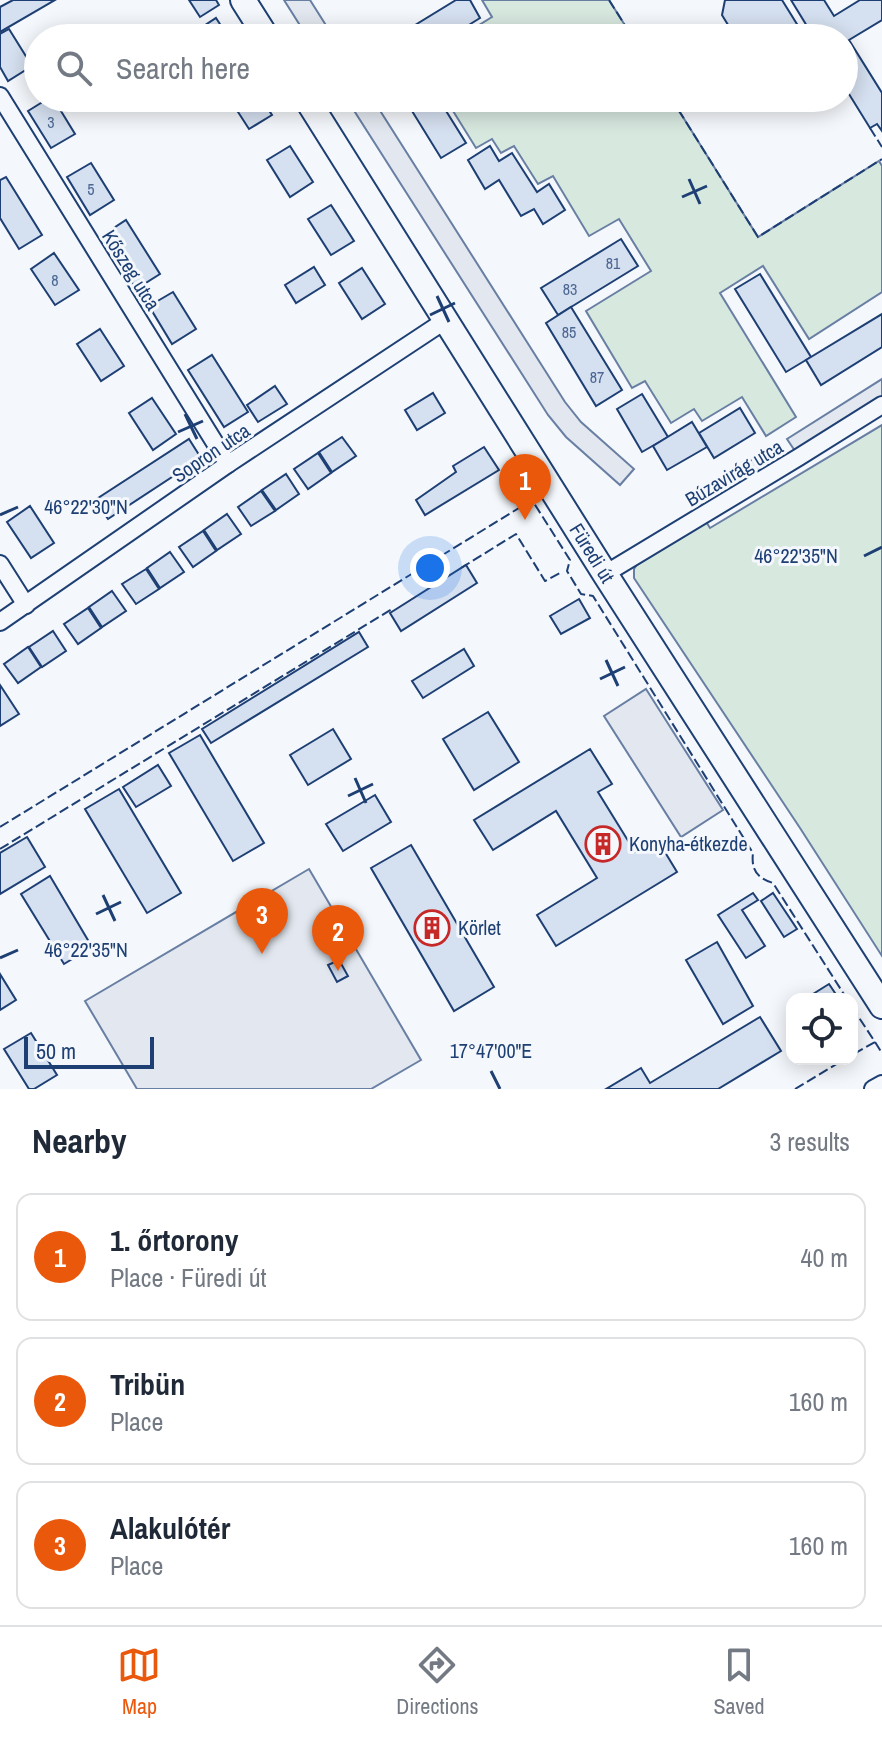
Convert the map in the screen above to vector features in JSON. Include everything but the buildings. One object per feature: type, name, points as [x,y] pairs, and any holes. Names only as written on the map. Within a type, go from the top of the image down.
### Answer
[{"type":"main road","points":[[243,0],[258,24]]},
{"type":"main road","name":"Füredi út","points":[[315,112],[605,574],[882,1006]]},
{"type":"street","name":"Kőszeg utca","points":[[0,96],[228,464]]},
{"type":"street","name":"Sopron utca","points":[[0,622],[228,464],[446,320]]},
{"type":"street","name":"Búzavirág utca","points":[[605,574],[882,405]]},
{"type":"street","points":[[0,564],[26,605]]},
{"type":"street","points":[[873,1089],[882,1084]]},
{"type":"shaded area","points":[[284,0],[310,0],[325,24],[299,24]]},
{"type":"shaded area","points":[[482,0],[609,0],[624,24],[481,24],[492,17]]},
{"type":"shaded area","points":[[355,112],[381,112],[565,402],[581,422],[634,469],[620,485],[566,437],[548,415]]},
{"type":"shaded area","points":[[454,112],[680,112],[758,237],[879,161],[882,166],[882,292],[809,339],[763,266],[720,293],[796,417],[766,436],[742,397],[702,421],[694,409],[671,423],[645,381],[632,388],[586,311],[651,271],[619,219],[589,236],[553,176],[538,184],[514,146],[501,153],[492,139],[476,148]]},
{"type":"shaded area","points":[[882,379],[882,405],[799,457],[787,439]]},
{"type":"shaded area","points":[[882,425],[882,956],[634,578],[634,569],[640,560],[705,520],[710,528]]},
{"type":"shaded area","points":[[762,454],[773,473],[699,517],[688,498]]},
{"type":"shaded area","points":[[646,689],[723,810],[681,837],[604,716]]},
{"type":"shaded area","points":[[309,869],[421,1060],[371,1089],[137,1089],[85,1001]]},
{"type":"fence","points":[[609,0],[624,24]]},
{"type":"fence","points":[[680,112],[758,237],[882,159]]},
{"type":"fence","points":[[870,128],[882,147]]},
{"type":"fence","points":[[0,827],[532,500],[570,560],[567,571],[581,594],[593,596],[753,853],[756,872],[773,883],[843,993]]},
{"type":"fence","points":[[461,568],[516,534],[545,581],[562,572]]},
{"type":"fence","points":[[0,849],[392,609]]},
{"type":"fence","points":[[858,1016],[875,1042],[858,1052]]},
{"type":"fence","points":[[875,1042],[882,1053]]},
{"type":"fence","points":[[795,1089],[835,1065]]},
{"type":"place","name":"1. őrtorony","points":[[525,520]]},
{"type":"place","name":"Konyha-étkezde","points":[[603,844]]},
{"type":"place","name":"Körlet","points":[[432,928]]},
{"type":"place","name":"Alakulótér","points":[[262,954]]},
{"type":"place","name":"Tribün","points":[[338,971]]}]
